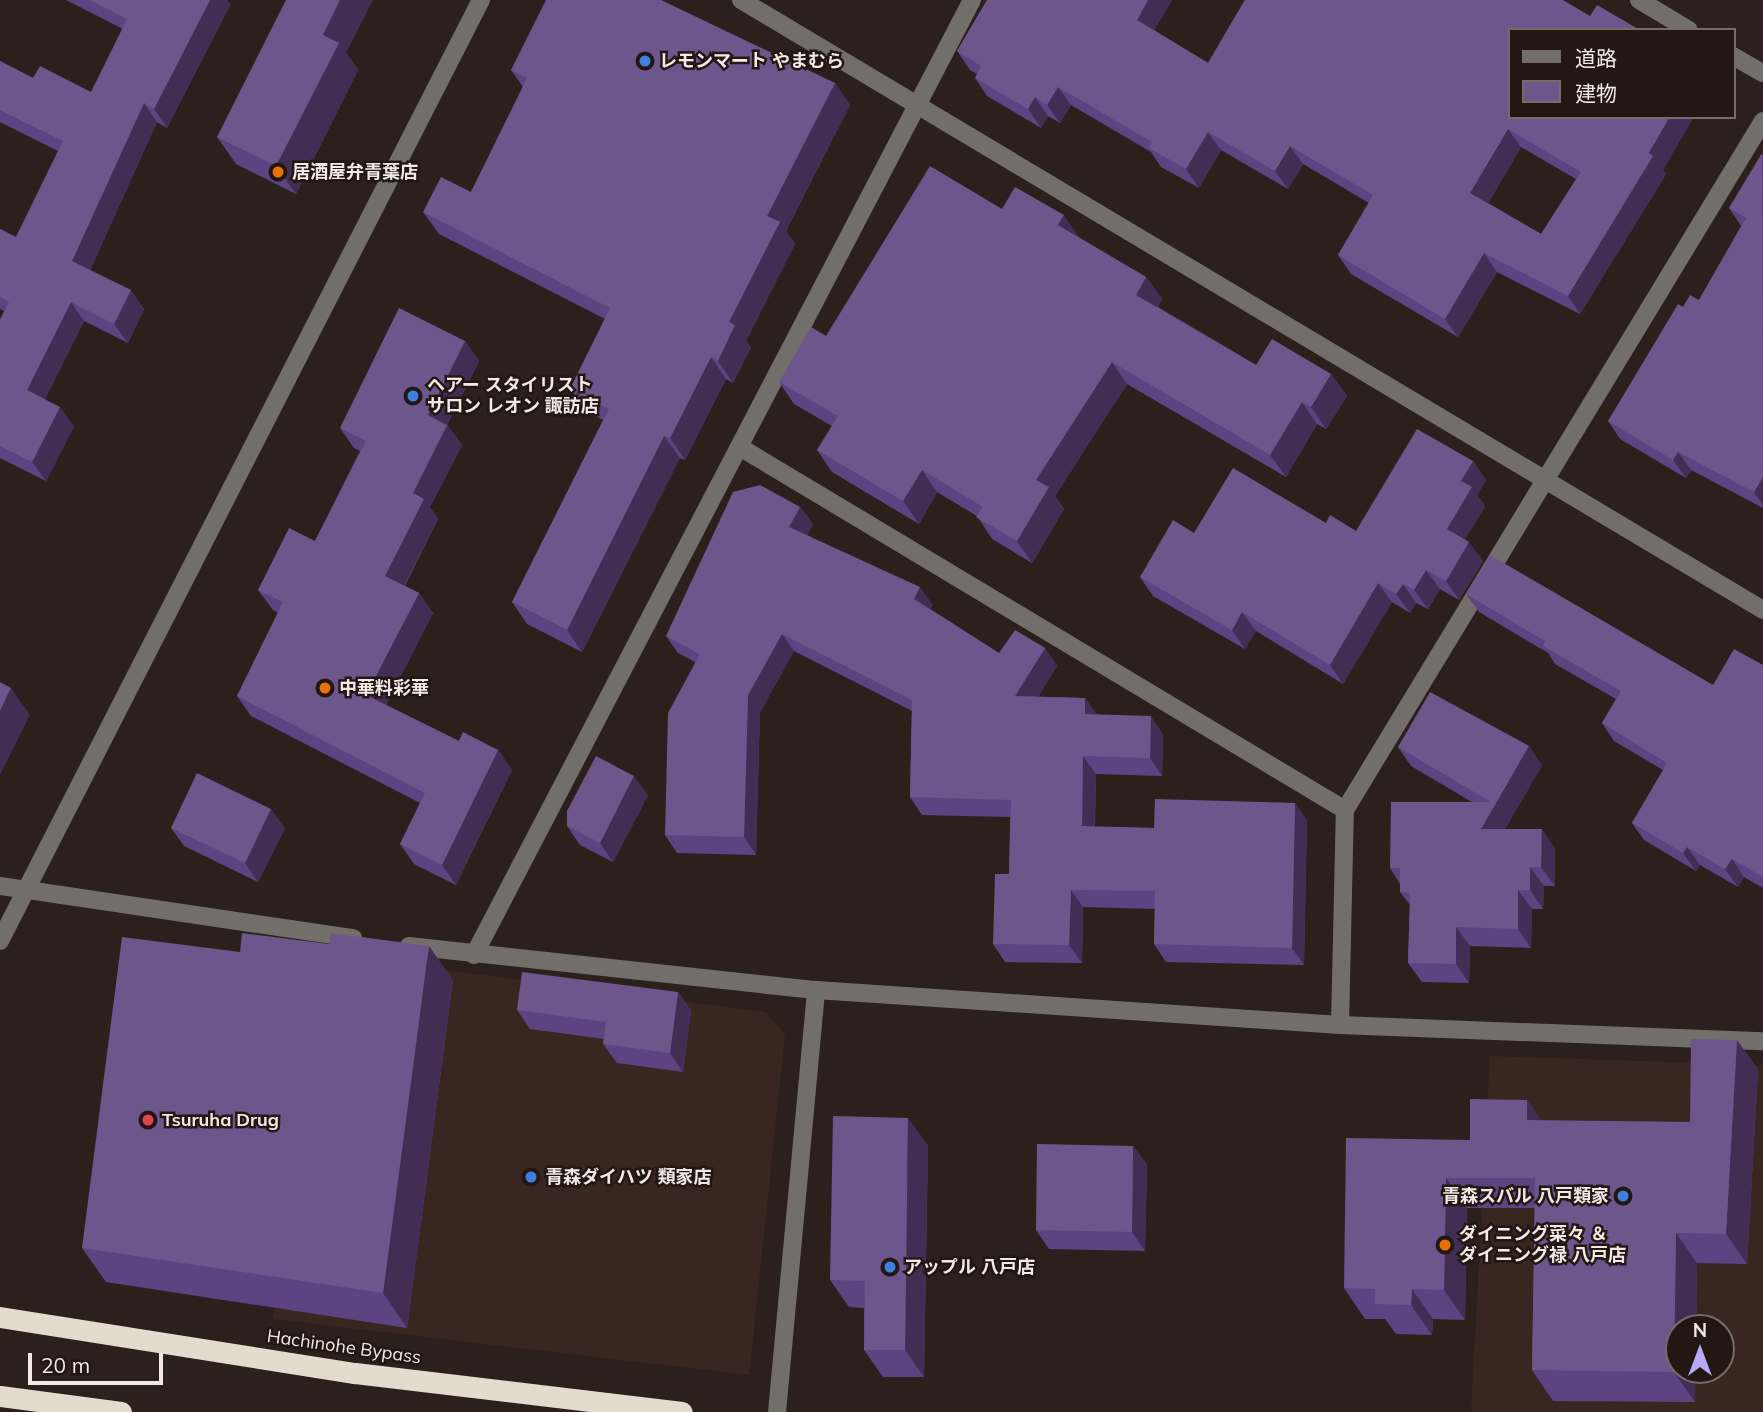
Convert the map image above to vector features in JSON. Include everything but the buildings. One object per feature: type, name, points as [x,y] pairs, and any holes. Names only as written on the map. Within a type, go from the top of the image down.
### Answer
[{"type":"highway","name":"Hachinohe Bypass","points":[[0,1317],[355,1373],[682,1412]]},
{"type":"highway","points":[[0,1396],[121,1412]]},
{"type":"street","points":[[0,942],[481,0]]},
{"type":"street","points":[[741,0],[1763,610]]},
{"type":"street","points":[[474,955],[743,449],[972,0]]},
{"type":"street","points":[[1639,0],[1686,28]]},
{"type":"street","points":[[1735,57],[1763,74]]},
{"type":"street","points":[[1340,1025],[1345,810],[1763,121]]},
{"type":"street","points":[[743,449],[1345,810]]},
{"type":"street","points":[[0,886],[474,955],[816,990],[1340,1025],[1763,1041]]},
{"type":"street","points":[[777,1412],[816,990]]},
{"type":"shaded area","name":"青森ダイハツ 類家店","points":[[323,954],[766,1012],[785,1035],[749,1375],[273,1319]]},
{"type":"shaded area","name":"青森スバル 八戸類家","points":[[1490,1056],[1763,1065],[1763,1412],[1471,1412]]},
{"type":"place","name":"レモンマート やまむら","points":[[645,61]]},
{"type":"place","name":"居酒屋弁青葉店","points":[[278,172]]},
{"type":"place","name":"ヘアー スタイリスト サロン レオン 諏訪店","points":[[413,396]]},
{"type":"place","name":"中華料彩華","points":[[325,688]]},
{"type":"place","name":"Tsuruha Drug","points":[[148,1120]]},
{"type":"place","name":"青森ダイハツ 類家店","points":[[531,1177]]},
{"type":"place","name":"青森スバル 八戸類家","points":[[1623,1196]]},
{"type":"place","name":"ダイニング菜々 ＆ ダイニング禄 八戸店","points":[[1445,1245]]},
{"type":"place","name":"アップル 八戸店","points":[[890,1267]]}]
